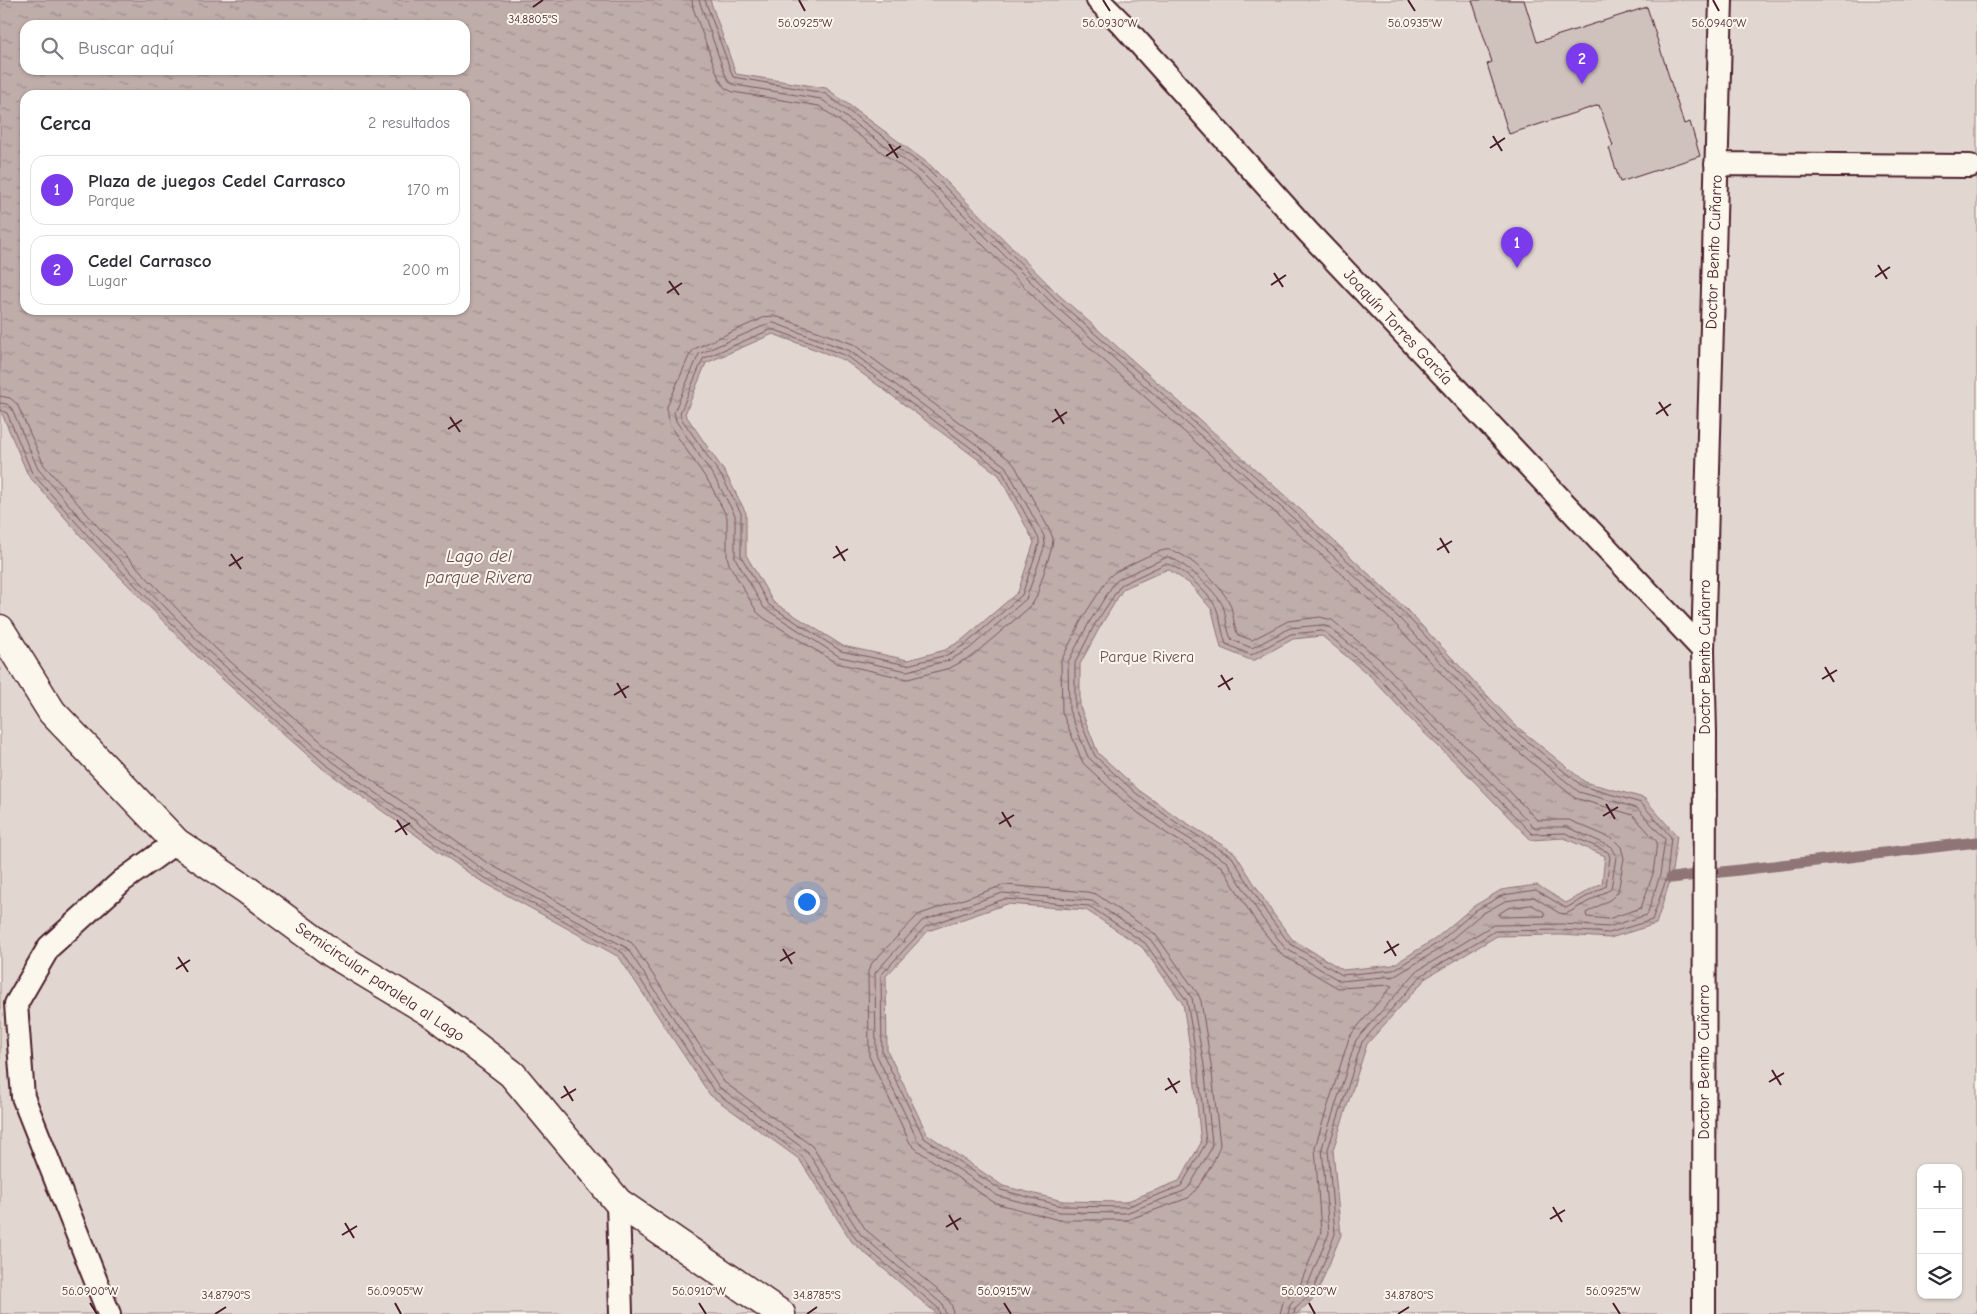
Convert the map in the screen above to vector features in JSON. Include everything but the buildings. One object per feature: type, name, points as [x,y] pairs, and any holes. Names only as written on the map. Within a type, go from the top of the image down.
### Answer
[{"type":"street","name":"Semicircular paralela al Lago","points":[[0,629],[52,712],[176,842],[248,890],[332,953],[435,1015],[512,1074],[618,1202],[781,1314]]},
{"type":"lane","name":"Joaquín Torres García","points":[[1098,0],[1308,232],[1703,650]]},
{"type":"lane","name":"Doctor Benito Cuñarro","points":[[1704,1314],[1705,848],[1703,650],[1721,0]]},
{"type":"lane","points":[[1716,164],[1970,166]]},
{"type":"lane","points":[[109,1314],[23,1097],[16,1004],[49,947],[122,881],[176,842]]},
{"type":"lane","points":[[618,1202],[621,1314]]},
{"type":"green space","name":"Parque Rivera","points":[[0,0],[1977,0],[1977,1314],[0,1314]]},
{"type":"water","name":"Lago del parque Rivera","points":[[0,0],[710,0],[736,74],[826,88],[929,164],[1059,295],[1301,510],[1407,610],[1515,725],[1585,782],[1644,798],[1677,836],[1671,878],[1656,924],[1610,938],[1561,935],[1497,936],[1426,978],[1367,1044],[1333,1150],[1341,1235],[1316,1296],[1297,1314],[937,1314],[852,1242],[799,1159],[710,1095],[619,957],[476,878],[322,768],[202,661],[87,543],[28,475],[0,409]],"holes":[[[773,334],[844,360],[999,475],[1034,542],[1018,592],[962,640],[945,650],[908,660],[843,646],[773,602],[746,555],[746,513],[726,474],[685,414],[706,363]],[[1168,569],[1190,584],[1212,610],[1221,648],[1253,661],[1293,639],[1322,636],[1370,676],[1415,724],[1531,840],[1564,838],[1605,856],[1602,883],[1566,903],[1537,885],[1501,890],[1474,906],[1435,939],[1393,965],[1343,970],[1292,939],[1272,912],[1235,853],[1177,817],[1140,791],[1098,753],[1080,707],[1080,664],[1123,589]],[[1007,904],[1086,910],[1142,947],[1183,1004],[1193,1067],[1201,1143],[1179,1181],[1125,1202],[1063,1201],[1003,1186],[927,1134],[887,1050],[886,976],[928,931]]]},
{"type":"waterway","points":[[1671,878],[1977,842]]},
{"type":"place","name":"Cedel Carrasco","points":[[1582,84]]},
{"type":"place","name":"Plaza de juegos Cedel Carrasco","points":[[1517,268]]}]
